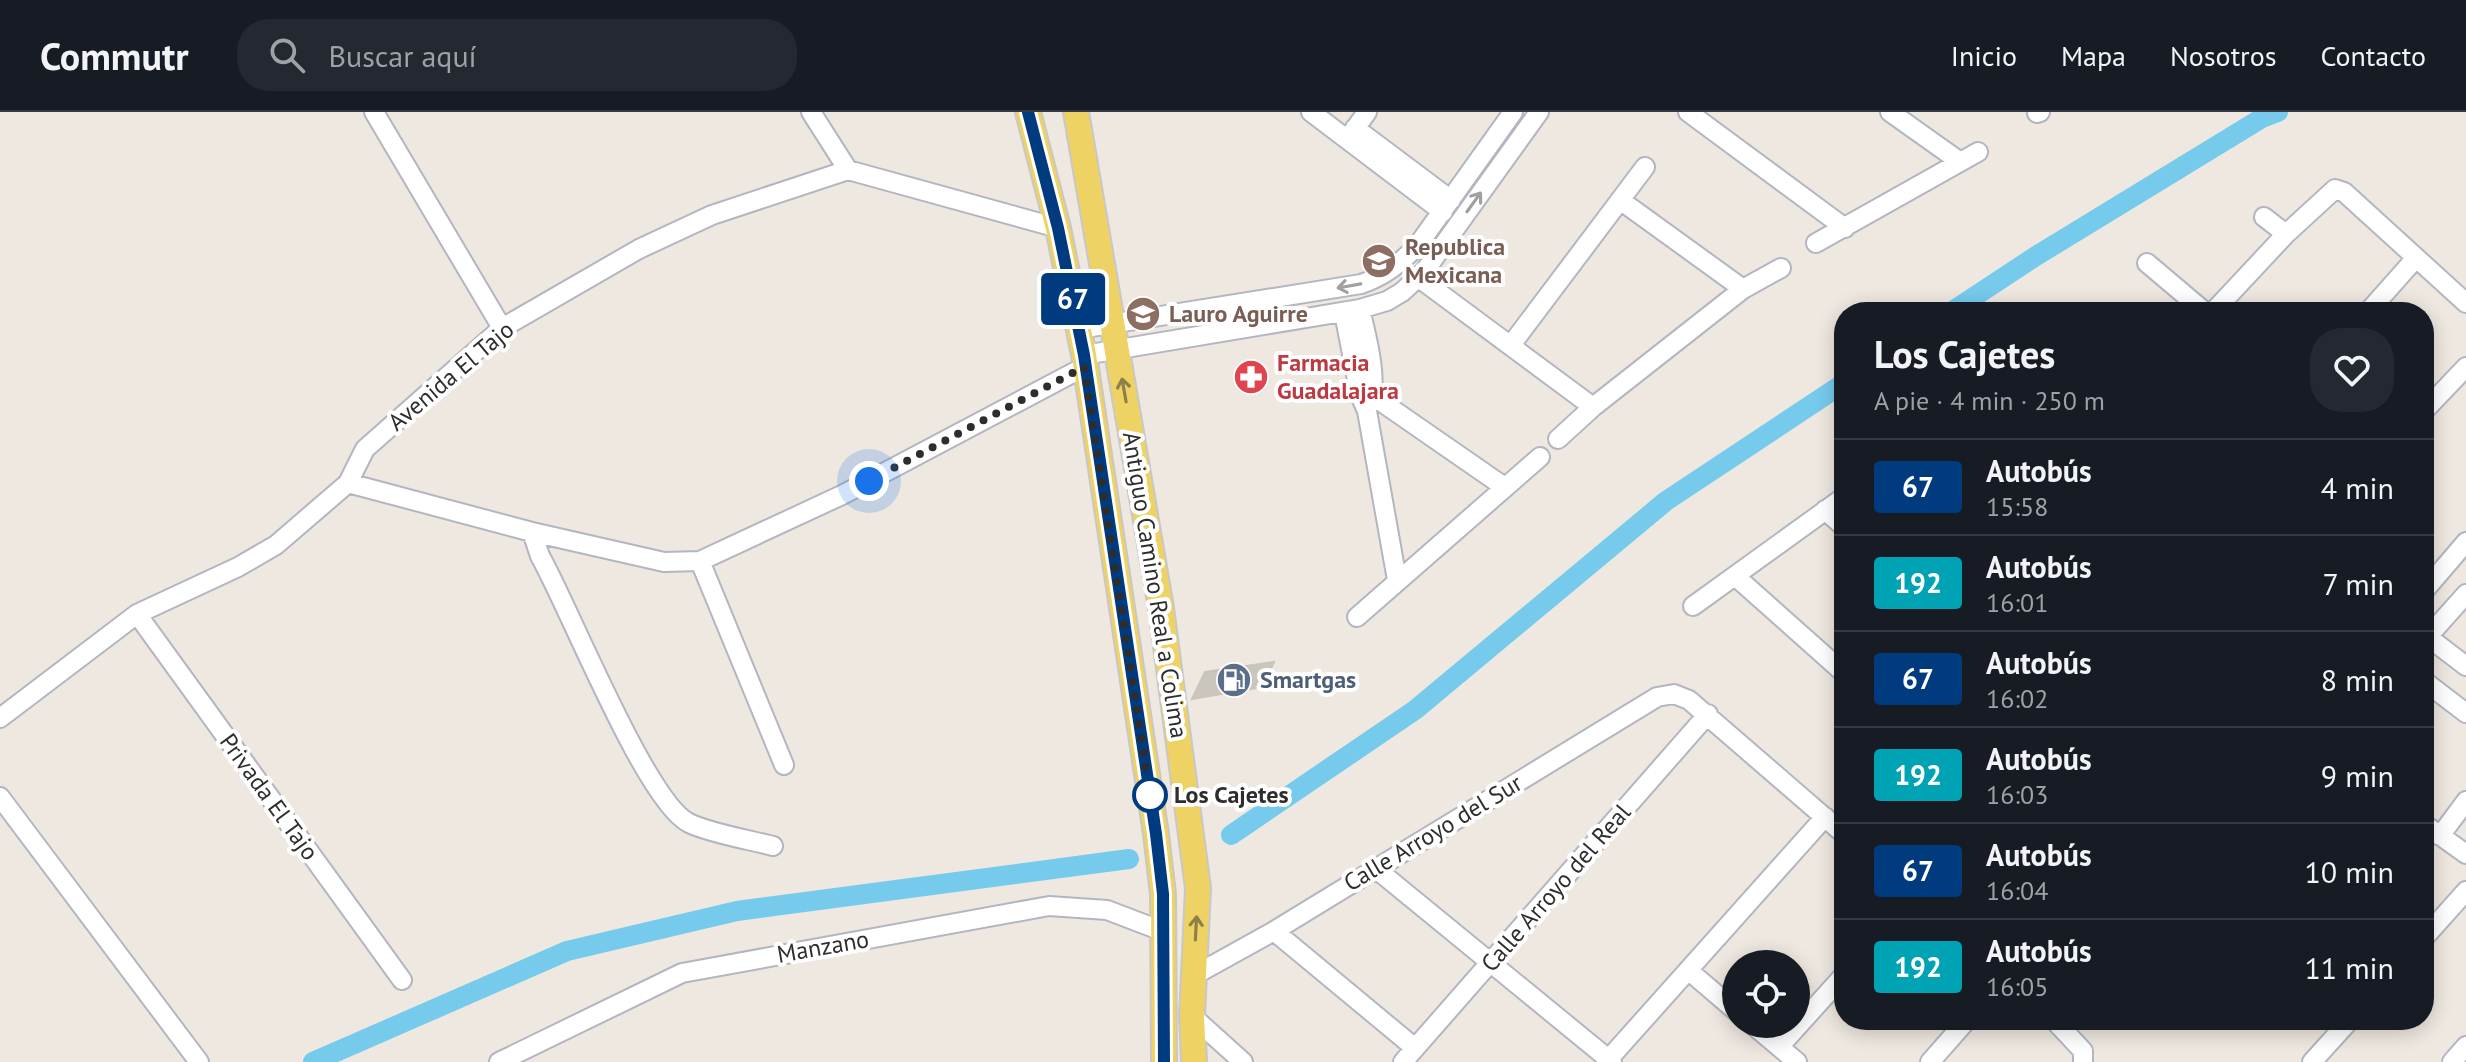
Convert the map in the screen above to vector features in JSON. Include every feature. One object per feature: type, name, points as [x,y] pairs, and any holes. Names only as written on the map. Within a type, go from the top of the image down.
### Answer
[{"type":"main road","name":"Antiguo Camino Real a Colima","points":[[1028,112],[1058,228],[1079,329],[1156,834],[1163,894],[1164,1062]]},
{"type":"main road","name":"Antiguo Camino Real a Colima","points":[[1078,114],[1161,608],[1198,888],[1192,1016],[1194,1062]]},
{"type":"street","points":[[374,112],[502,328]]},
{"type":"street","points":[[811,112],[848,170],[1058,228]]},
{"type":"street","points":[[1311,112],[1351,134],[1447,206]]},
{"type":"street","points":[[1351,134],[1367,112]]},
{"type":"street","points":[[1079,329],[1361,284],[1381,278],[1410,253],[1513,112]]},
{"type":"street","points":[[348,483],[532,532],[664,562],[700,561],[842,495],[1084,361],[1117,350],[1352,311],[1387,301],[1421,275],[1539,112]]},
{"type":"street","points":[[1688,112],[1845,228]]},
{"type":"street","points":[[1890,112],[1959,161]]},
{"type":"street","points":[[1816,243],[1978,152]]},
{"type":"street","points":[[1511,345],[1645,167]]},
{"type":"street","name":"Avenida El Tajo","points":[[0,718],[137,614],[238,567],[276,545],[348,483],[365,449],[502,328],[639,249],[721,211],[848,170]]},
{"type":"street","points":[[2222,302],[2286,234],[2335,189],[2344,192],[2466,303]]},
{"type":"street","points":[[1620,200],[1743,289]]},
{"type":"street","points":[[2264,217],[2286,234]]},
{"type":"street","points":[[2377,302],[2415,259]]},
{"type":"street","points":[[2147,263],[2193,302]]},
{"type":"street","points":[[1558,439],[1593,407],[1743,289],[1781,268]]},
{"type":"street","points":[[1421,275],[1458,309],[1464,310],[1593,407]]},
{"type":"street","points":[[1352,311],[1397,580]]},
{"type":"street","points":[[2434,401],[2466,367]]},
{"type":"street","points":[[1367,400],[1503,486]]},
{"type":"street","points":[[1357,617],[1503,486],[1540,457]]},
{"type":"street","points":[[1693,606],[1834,504]]},
{"type":"street","points":[[1825,510],[1834,518]]},
{"type":"street","points":[[532,532],[540,556],[634,749],[672,810],[689,823],[773,846]]},
{"type":"street","points":[[2434,579],[2466,542]]},
{"type":"street","points":[[700,561],[784,765]]},
{"type":"street","points":[[1735,576],[1834,658]]},
{"type":"street","points":[[2434,628],[2466,594]]},
{"type":"street","name":"Privada El Tajo","points":[[137,614],[402,980]]},
{"type":"street","points":[[2434,643],[2466,666]]},
{"type":"street","points":[[2434,689],[2466,713]]},
{"type":"street","name":"Calle Arroyo del Sur","points":[[1193,976],[1274,931],[1657,697],[1674,694],[1689,700],[1708,714]]},
{"type":"street","points":[[1708,714],[1834,825]]},
{"type":"street","name":"Calle Arroyo del Real","points":[[1409,1055],[1708,714]]},
{"type":"street","points":[[0,797],[199,1062]]},
{"type":"street","points":[[2434,829],[2457,842],[2466,801]]},
{"type":"street","points":[[1375,868],[1609,1061],[1825,817]]},
{"type":"street","points":[[2434,927],[2466,891]]},
{"type":"street","name":"Manzano","points":[[499,1062],[682,973],[1049,906],[1107,910],[1162,931]]},
{"type":"street","points":[[1274,931],[1409,1055]]},
{"type":"street","points":[[1688,970],[1722,999]]},
{"type":"street","points":[[1779,1047],[1834,986]]},
{"type":"street","points":[[1192,1016],[1243,1062]]},
{"type":"street","points":[[1930,1062],[1958,1030]]},
{"type":"street","points":[[2063,1030],[2083,1051],[2083,1062]]},
{"type":"street","points":[[2312,1062],[2341,1030]]},
{"type":"street","points":[[1768,1038],[1797,1062]]},
{"type":"street","points":[[2452,1062],[2466,1046]]},
{"type":"building","name":"Smartgas","points":[[1274,662],[1262,687],[1192,699],[1205,672]]},
{"type":"waterway","points":[[1966,302],[2262,118],[2278,112]]},
{"type":"waterway","points":[[1231,835],[1415,710],[1666,501],[1834,390]]},
{"type":"waterway","points":[[313,1062],[567,951],[737,911],[1129,859]]},
{"type":"bus line","name":"67","points":[[1028,112],[1058,228],[1084,355],[1156,834],[1163,894],[1164,1062]]},
{"type":"place","name":"Republica Mexicana","points":[[1379,261]]},
{"type":"place","name":"Lauro Aguirre","points":[[1143,314]]},
{"type":"place","name":"Farmacia Guadalajara","points":[[1251,377]]},
{"type":"place","name":"Smartgas","points":[[1234,680]]},
{"type":"place","name":"Los Cajetes","points":[[1150,795]]},
{"type":"route","points":[[869,481],[1084,367],[1150,795]]}]
